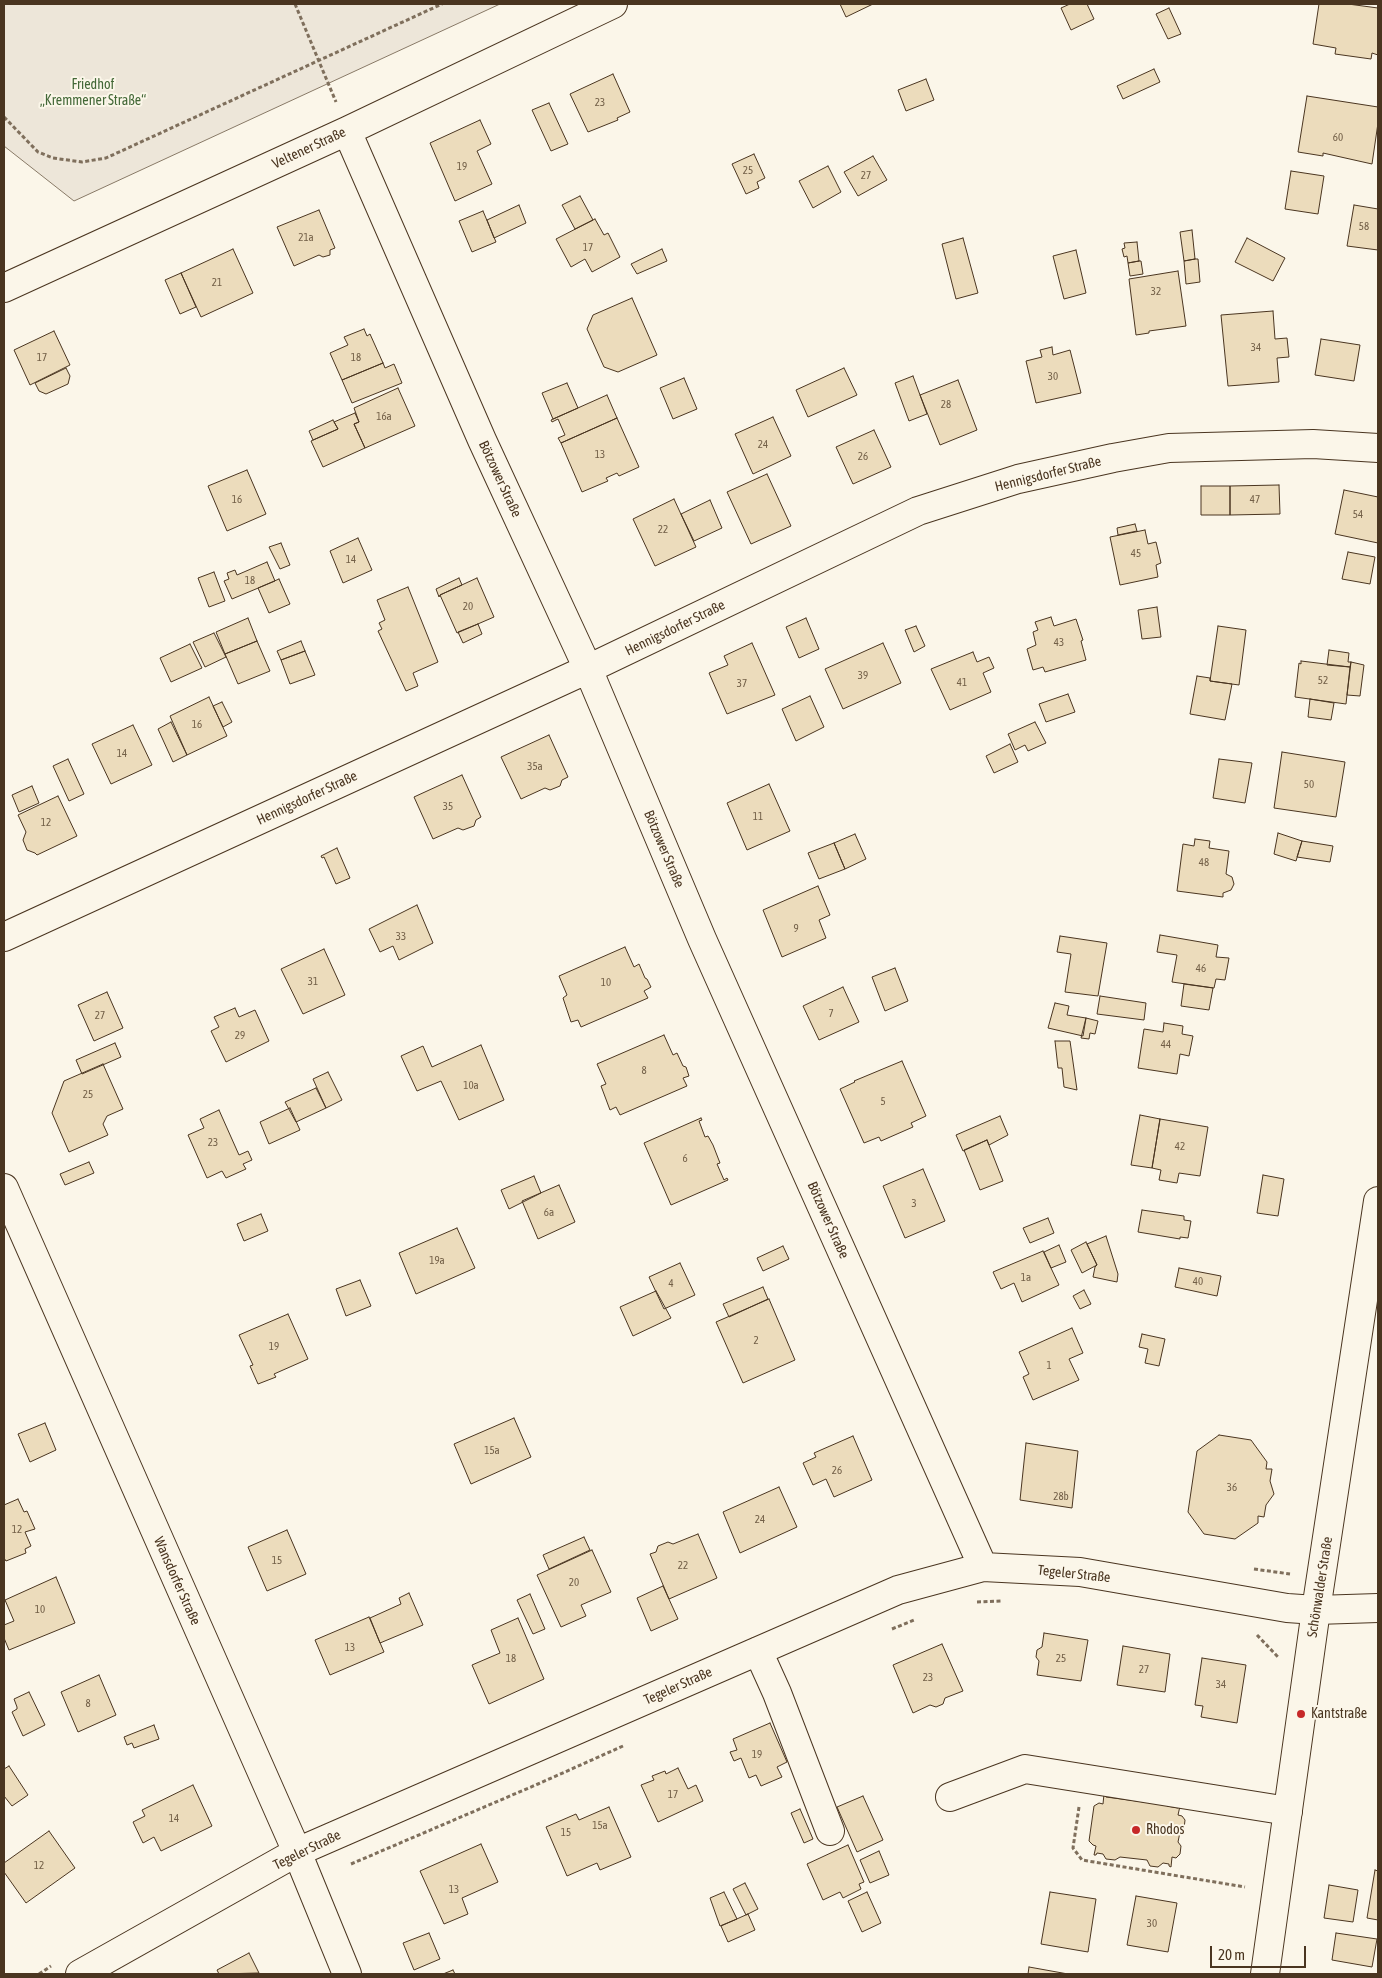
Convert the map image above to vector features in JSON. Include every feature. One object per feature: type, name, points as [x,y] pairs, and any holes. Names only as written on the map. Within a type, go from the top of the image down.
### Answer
[{"type":"street","name":"Veltener Straße","points":[[4,288],[347,131],[613,4]]},
{"type":"street","name":"Bötzower Straße","points":[[347,131],[482,440],[588,670],[702,939],[983,1567]]},
{"type":"street","name":"Hennigsdorfer Straße","points":[[4,937],[588,670],[918,511],[1018,480],[1113,458],[1170,448],[1313,444],[1378,448]]},
{"type":"street","name":"Wansdorfer Straße","points":[[4,1188],[297,1852],[347,1974]]},
{"type":"street","name":"Schönwalder Straße","points":[[1265,1974],[1316,1610],[1378,1201]]},
{"type":"street","name":"Tegeler Straße","points":[[80,1974],[297,1852],[898,1590],[983,1567],[1080,1572],[1287,1608],[1316,1610]]},
{"type":"street","points":[[1316,1610],[1378,1608]]},
{"type":"street","points":[[758,1651],[777,1693],[830,1831]]},
{"type":"street","points":[[950,1797],[1025,1769],[1288,1811]]},
{"type":"path","points":[[295,4],[320,59],[347,131]]},
{"type":"path","points":[[4,117],[38,152],[45,155],[82,162],[106,158],[442,4]]},
{"type":"path","points":[[974,1602],[1008,1600]]},
{"type":"path","points":[[884,1632],[918,1618]]},
{"type":"path","points":[[1249,1633],[1258,1635],[1280,1660]]},
{"type":"path","points":[[1084,1778],[1073,1848],[1082,1860],[1244,1887]]},
{"type":"green space","name":"Friedhof „Kremmener Straße“","points":[[4,4],[500,4],[74,201],[4,146]]},
{"type":"building","points":[[840,4],[873,4],[846,17]]},
{"type":"building","points":[[1070,4],[1087,4],[1094,19],[1071,30],[1061,8]]},
{"type":"building","points":[[1319,4],[1348,4],[1378,8],[1378,55],[1372,53],[1371,59],[1335,54],[1336,48],[1313,44]]},
{"type":"building","points":[[1169,8],[1181,34],[1168,39],[1156,14]]},
{"type":"building","points":[[1154,69],[1160,82],[1123,99],[1117,86]]},
{"type":"building","points":[[613,74],[630,112],[617,118],[618,120],[588,132],[570,94]]},
{"type":"building","points":[[926,79],[934,100],[906,111],[898,90]]},
{"type":"building","points":[[1307,96],[1378,107],[1378,123],[1372,164],[1323,153],[1323,156],[1298,152]]},
{"type":"building","points":[[549,103],[568,144],[551,151],[532,110]]},
{"type":"building","points":[[480,120],[491,144],[477,151],[492,184],[455,201],[430,143]]},
{"type":"building","points":[[754,154],[765,178],[757,182],[759,188],[746,194],[732,164]]},
{"type":"building","points":[[873,156],[887,180],[858,196],[844,172]]},
{"type":"building","points":[[828,166],[841,192],[813,208],[799,181]]},
{"type":"building","points":[[1291,171],[1324,176],[1318,214],[1285,209]]},
{"type":"building","points":[[580,196],[593,220],[575,229],[562,205]]},
{"type":"building","points":[[519,205],[526,223],[494,238],[487,220]]},
{"type":"building","points":[[1354,205],[1378,209],[1378,250],[1347,246]]},
{"type":"building","points":[[319,210],[335,248],[330,250],[330,255],[323,257],[319,255],[294,266],[277,227]]},
{"type":"building","points":[[483,211],[496,242],[472,252],[459,221]]},
{"type":"building","points":[[595,219],[604,235],[608,233],[620,257],[592,272],[585,259],[571,267],[556,239]]},
{"type":"building","points":[[1192,230],[1195,259],[1184,261],[1180,232]]},
{"type":"building","points":[[963,238],[978,293],[956,299],[942,244]]},
{"type":"building","points":[[1247,238],[1285,258],[1273,281],[1235,262]]},
{"type":"building","points":[[1137,242],[1139,261],[1128,263],[1127,256],[1124,257],[1122,249],[1125,248],[1124,243]]},
{"type":"building","points":[[233,249],[253,293],[201,317],[181,273]]},
{"type":"building","points":[[662,249],[667,261],[637,274],[631,264]]},
{"type":"building","points":[[1076,250],[1086,293],[1064,299],[1053,256]]},
{"type":"building","points":[[1198,259],[1200,282],[1186,284],[1184,261]]},
{"type":"building","points":[[1141,261],[1143,274],[1130,276],[1128,263]]},
{"type":"building","points":[[1178,271],[1186,326],[1149,331],[1149,333],[1136,335],[1129,279]]},
{"type":"building","points":[[181,273],[196,307],[180,314],[165,280]]},
{"type":"building","points":[[632,298],[657,355],[618,372],[604,367],[587,329],[593,315]]},
{"type":"building","points":[[1273,311],[1275,339],[1287,338],[1289,357],[1277,358],[1279,382],[1228,386],[1221,315]]},
{"type":"building","points":[[364,329],[367,336],[370,334],[383,363],[342,380],[330,353],[348,345],[344,337]]},
{"type":"building","points":[[54,331],[70,365],[30,385],[14,350]]},
{"type":"building","points":[[1321,339],[1360,345],[1354,381],[1315,375]]},
{"type":"building","points":[[1052,347],[1053,355],[1070,350],[1081,393],[1036,403],[1026,361],[1042,357],[1040,350]]},
{"type":"building","points":[[383,363],[385,368],[394,364],[402,383],[352,403],[342,380]]},
{"type":"building","points":[[66,368],[70,376],[68,384],[46,394],[39,391],[35,383]]},
{"type":"building","points":[[844,368],[857,395],[808,417],[796,390]]},
{"type":"building","points":[[913,376],[927,414],[909,421],[895,383]]},
{"type":"building","points":[[684,378],[697,409],[673,419],[660,388]]},
{"type":"building","points":[[958,380],[977,430],[940,445],[920,395]]},
{"type":"building","points":[[567,383],[578,408],[553,419],[542,393]]},
{"type":"building","points":[[398,388],[415,426],[365,448],[354,424],[359,422],[354,408]]},
{"type":"building","points":[[607,395],[617,418],[561,443],[558,438],[565,435],[558,419],[552,422],[551,420]]},
{"type":"building","points":[[355,413],[359,422],[354,424],[365,448],[323,467],[311,441],[338,429],[334,422]]},
{"type":"building","points":[[773,417],[791,456],[753,474],[735,434]]},
{"type":"building","points":[[617,418],[639,467],[619,476],[617,473],[606,478],[608,481],[582,492],[561,443]]},
{"type":"building","points":[[333,420],[338,429],[313,440],[309,431]]},
{"type":"building","points":[[874,430],[891,467],[853,484],[836,447]]},
{"type":"building","points":[[247,470],[266,514],[227,531],[208,486]]},
{"type":"building","points":[[767,474],[791,526],[751,544],[727,492]]},
{"type":"building","points":[[1279,485],[1280,514],[1230,515],[1230,486]]},
{"type":"building","points":[[1201,486],[1230,486],[1230,515],[1201,515]]},
{"type":"building","points":[[1344,490],[1378,497],[1378,543],[1335,534]]},
{"type":"building","points":[[674,499],[696,547],[655,566],[633,519]]},
{"type":"building","points":[[710,500],[722,528],[694,541],[681,514]]},
{"type":"building","points":[[1135,524],[1137,531],[1118,535],[1117,528]]},
{"type":"building","points":[[1145,530],[1148,544],[1156,542],[1161,563],[1156,565],[1158,577],[1120,585],[1110,537]]},
{"type":"building","points":[[358,538],[372,570],[343,583],[330,551]]},
{"type":"building","points":[[281,543],[290,565],[280,569],[269,547]]},
{"type":"building","points":[[1348,552],[1375,557],[1370,584],[1342,579]]},
{"type":"building","points":[[267,562],[275,581],[232,599],[224,581],[229,579],[227,573],[235,570],[237,575]]},
{"type":"building","points":[[214,572],[225,601],[209,607],[198,578]]},
{"type":"building","points":[[459,578],[462,585],[439,597],[436,589]]},
{"type":"building","points":[[477,578],[494,617],[457,633],[440,595]]},
{"type":"building","points":[[279,579],[290,604],[269,613],[258,588]]},
{"type":"building","points":[[408,587],[438,662],[413,673],[418,686],[406,691],[378,631],[382,629],[379,623],[385,620],[377,600]]},
{"type":"building","points":[[1157,607],[1161,637],[1142,639],[1138,610]]},
{"type":"building","points":[[1051,617],[1054,626],[1076,619],[1083,640],[1081,641],[1086,660],[1045,672],[1043,667],[1033,670],[1027,649],[1036,645],[1033,632],[1038,630],[1035,622]]},
{"type":"building","points":[[248,618],[257,641],[225,654],[216,632]]},
{"type":"building","points":[[806,618],[819,649],[799,658],[786,627]]},
{"type":"building","points":[[478,624],[482,634],[463,643],[458,632]]},
{"type":"building","points":[[916,626],[925,646],[914,652],[905,630]]},
{"type":"building","points":[[1218,626],[1246,630],[1239,685],[1210,681]]},
{"type":"building","points":[[214,633],[226,657],[205,667],[193,642]]},
{"type":"building","points":[[257,641],[270,671],[238,684],[225,654]]},
{"type":"building","points":[[301,641],[305,651],[281,660],[277,651]]},
{"type":"building","points":[[752,643],[775,695],[727,714],[709,673],[728,665],[724,656]]},
{"type":"building","points":[[883,643],[901,683],[843,709],[825,669]]},
{"type":"building","points":[[190,644],[202,668],[171,682],[160,658]]},
{"type":"building","points":[[1329,650],[1349,653],[1348,662],[1351,662],[1350,667],[1327,665]]},
{"type":"building","points":[[305,651],[315,675],[290,684],[281,660]]},
{"type":"building","points":[[973,652],[977,662],[989,657],[994,668],[983,673],[991,692],[950,710],[931,669]]},
{"type":"building","points":[[1301,661],[1350,667],[1346,704],[1295,697],[1299,663],[1301,664]]},
{"type":"building","points":[[1351,662],[1364,665],[1360,696],[1347,695]]},
{"type":"building","points":[[1197,676],[1210,678],[1210,681],[1232,684],[1225,720],[1190,714]]},
{"type":"building","points":[[1068,694],[1075,712],[1046,722],[1039,704]]},
{"type":"building","points":[[810,696],[824,727],[796,741],[782,709]]},
{"type":"building","points":[[209,697],[227,736],[187,755],[170,716]]},
{"type":"building","points":[[1310,699],[1334,703],[1331,720],[1308,717]]},
{"type":"building","points":[[222,702],[232,722],[223,727],[213,706]]},
{"type":"building","points":[[171,722],[187,755],[173,762],[158,729]]},
{"type":"building","points":[[1035,722],[1046,743],[1028,751],[1025,745],[1015,750],[1008,734]]},
{"type":"building","points":[[133,725],[152,765],[111,784],[92,744]]},
{"type":"building","points":[[549,735],[568,777],[562,780],[560,786],[550,790],[545,788],[521,799],[501,757]]},
{"type":"building","points":[[1010,744],[1018,762],[994,773],[986,756]]},
{"type":"building","points":[[1282,752],[1345,762],[1336,817],[1274,808]]},
{"type":"building","points":[[68,759],[84,794],[69,801],[53,766]]},
{"type":"building","points":[[1219,759],[1252,763],[1245,803],[1213,798]]},
{"type":"building","points":[[462,775],[481,817],[476,820],[474,826],[463,830],[458,828],[433,839],[414,797]]},
{"type":"building","points":[[769,784],[790,831],[747,850],[727,803]]},
{"type":"building","points":[[32,786],[39,803],[19,812],[12,795]]},
{"type":"building","points":[[58,796],[77,836],[37,855],[27,850],[23,840],[26,832],[18,815]]},
{"type":"building","points":[[1278,833],[1302,841],[1296,861],[1274,854]]},
{"type":"building","points":[[855,834],[866,859],[845,869],[834,843]]},
{"type":"building","points":[[1195,839],[1210,841],[1209,848],[1229,851],[1226,874],[1232,877],[1234,884],[1231,890],[1223,893],[1223,897],[1177,891],[1183,844],[1194,846]]},
{"type":"building","points":[[1302,841],[1333,846],[1330,862],[1297,857]]},
{"type":"building","points":[[834,843],[845,869],[819,879],[808,853]]},
{"type":"building","points":[[337,848],[350,878],[336,884],[324,857],[322,858],[321,856]]},
{"type":"building","points":[[818,886],[830,915],[819,920],[826,938],[782,957],[763,910]]},
{"type":"building","points":[[417,905],[433,943],[399,960],[393,946],[380,952],[369,929]]},
{"type":"building","points":[[1160,935],[1218,945],[1216,957],[1229,958],[1225,980],[1216,979],[1214,988],[1172,982],[1177,955],[1157,952]]},
{"type":"building","points":[[1060,936],[1107,943],[1098,996],[1065,992],[1071,954],[1057,952]]},
{"type":"building","points":[[625,947],[634,967],[639,964],[651,987],[644,991],[648,998],[581,1027],[578,1020],[571,1022],[563,998],[567,995],[559,976]]},
{"type":"building","points":[[324,949],[345,995],[303,1014],[281,969]]},
{"type":"building","points":[[895,968],[908,1001],[885,1011],[872,977]]},
{"type":"building","points":[[1184,984],[1213,988],[1209,1010],[1181,1006]]},
{"type":"building","points":[[843,987],[859,1022],[819,1040],[803,1006]]},
{"type":"building","points":[[107,992],[123,1028],[94,1041],[78,1005]]},
{"type":"building","points":[[1100,996],[1146,1003],[1144,1020],[1097,1014]]},
{"type":"building","points":[[1055,1003],[1069,1006],[1067,1015],[1086,1018],[1083,1036],[1048,1028]]},
{"type":"building","points":[[235,1008],[239,1017],[255,1010],[269,1041],[226,1062],[211,1031],[219,1027],[214,1017]]},
{"type":"building","points":[[1086,1018],[1098,1021],[1095,1034],[1090,1033],[1089,1039],[1081,1038]]},
{"type":"building","points":[[1164,1023],[1183,1026],[1182,1034],[1193,1036],[1189,1056],[1180,1054],[1177,1074],[1138,1068],[1144,1029],[1163,1032]]},
{"type":"building","points":[[664,1035],[673,1055],[677,1053],[683,1066],[686,1067],[689,1076],[683,1078],[687,1086],[620,1115],[616,1107],[610,1110],[601,1086],[606,1084],[597,1064]]},
{"type":"building","points":[[1055,1041],[1070,1041],[1077,1090],[1064,1087],[1062,1068],[1058,1068]]},
{"type":"building","points":[[115,1043],[121,1057],[82,1074],[76,1060]]},
{"type":"building","points":[[481,1045],[504,1100],[459,1120],[441,1081],[417,1091],[401,1056],[423,1046],[432,1067]]},
{"type":"building","points":[[902,1061],[926,1116],[911,1123],[913,1127],[881,1141],[879,1137],[864,1143],[840,1089],[854,1081]]},
{"type":"building","points":[[103,1064],[123,1109],[107,1116],[103,1124],[108,1135],[69,1152],[52,1113],[64,1081]]},
{"type":"building","points":[[328,1072],[342,1100],[326,1108],[313,1079]]},
{"type":"building","points":[[316,1088],[326,1108],[296,1122],[285,1102]]},
{"type":"building","points":[[290,1108],[300,1130],[269,1144],[260,1122]]},
{"type":"building","points":[[219,1110],[239,1155],[248,1151],[252,1160],[243,1164],[246,1169],[226,1178],[222,1171],[207,1178],[188,1135],[204,1128],[200,1119]]},
{"type":"building","points":[[1140,1115],[1160,1119],[1152,1168],[1131,1165]]},
{"type":"building","points":[[1000,1116],[1008,1135],[989,1145],[987,1140],[963,1151],[956,1135]]},
{"type":"building","points":[[701,1118],[702,1120],[699,1121],[705,1137],[708,1136],[713,1145],[720,1163],[717,1164],[724,1180],[727,1178],[728,1180],[671,1205],[644,1143]]},
{"type":"building","points":[[1160,1119],[1208,1127],[1200,1176],[1179,1173],[1177,1183],[1159,1180],[1161,1170],[1152,1168]]},
{"type":"building","points":[[987,1140],[1003,1181],[980,1190],[964,1150]]},
{"type":"building","points":[[89,1162],[94,1173],[65,1185],[60,1174]]},
{"type":"building","points":[[923,1169],[945,1221],[905,1238],[883,1186]]},
{"type":"building","points":[[1263,1175],[1284,1179],[1278,1216],[1257,1213]]},
{"type":"building","points":[[534,1176],[541,1193],[509,1209],[501,1190]]},
{"type":"building","points":[[559,1185],[575,1222],[538,1239],[522,1201]]},
{"type":"building","points":[[1142,1210],[1184,1216],[1184,1220],[1191,1221],[1188,1238],[1180,1237],[1180,1239],[1138,1232]]},
{"type":"building","points":[[261,1214],[268,1231],[244,1241],[237,1224]]},
{"type":"building","points":[[1048,1218],[1054,1233],[1030,1243],[1023,1228]]},
{"type":"building","points":[[457,1228],[475,1268],[416,1294],[399,1253]]},
{"type":"building","points":[[1106,1236],[1118,1274],[1117,1282],[1093,1277],[1097,1265],[1087,1244]]},
{"type":"building","points":[[1086,1242],[1097,1265],[1082,1273],[1071,1250]]},
{"type":"building","points":[[1059,1245],[1066,1262],[1051,1268],[1044,1252]]},
{"type":"building","points":[[783,1246],[789,1259],[763,1271],[757,1258]]},
{"type":"building","points":[[1043,1251],[1059,1285],[1022,1302],[1014,1283],[1001,1289],[993,1272]]},
{"type":"building","points":[[680,1263],[695,1295],[664,1309],[649,1277]]},
{"type":"building","points":[[1179,1268],[1221,1276],[1217,1296],[1175,1287]]},
{"type":"building","points":[[360,1280],[371,1306],[346,1316],[336,1289]]},
{"type":"building","points":[[763,1287],[768,1299],[729,1317],[723,1304]]},
{"type":"building","points":[[1084,1290],[1091,1304],[1080,1309],[1073,1296]]},
{"type":"building","points":[[656,1291],[671,1318],[633,1336],[620,1307]]},
{"type":"building","points":[[769,1299],[795,1360],[743,1383],[716,1322]]},
{"type":"building","points":[[288,1314],[308,1359],[274,1374],[276,1377],[258,1384],[250,1366],[253,1365],[239,1335]]},
{"type":"building","points":[[1072,1328],[1083,1353],[1069,1359],[1079,1380],[1033,1400],[1023,1377],[1029,1374],[1019,1352]]},
{"type":"building","points":[[1142,1334],[1165,1339],[1159,1366],[1145,1363],[1148,1349],[1139,1347]]},
{"type":"building","points":[[514,1418],[531,1457],[471,1484],[454,1444]]},
{"type":"building","points":[[45,1423],[56,1450],[30,1462],[18,1434]]},
{"type":"building","points":[[1219,1435],[1251,1440],[1267,1462],[1266,1469],[1272,1469],[1270,1481],[1274,1494],[1266,1505],[1264,1517],[1258,1516],[1258,1523],[1235,1539],[1204,1534],[1188,1512],[1197,1451]]},
{"type":"building","points":[[853,1436],[872,1480],[834,1497],[826,1479],[813,1485],[803,1463],[816,1457],[814,1453]]},
{"type":"building","points":[[1026,1443],[1078,1451],[1072,1508],[1020,1500]]},
{"type":"building","points":[[779,1487],[797,1527],[740,1553],[723,1512]]},
{"type":"building","points":[[18,1499],[24,1512],[27,1511],[35,1529],[25,1532],[31,1546],[25,1549],[26,1553],[6,1561],[4,1558],[4,1505]]},
{"type":"building","points":[[287,1530],[306,1574],[267,1591],[248,1547]]},
{"type":"building","points":[[698,1534],[717,1578],[669,1599],[650,1554],[656,1552],[658,1546],[668,1542],[673,1544]]},
{"type":"building","points":[[584,1537],[590,1550],[549,1569],[543,1555]]},
{"type":"building","points":[[592,1550],[611,1592],[581,1605],[586,1616],[561,1627],[537,1575]]},
{"type":"building","points":[[56,1577],[75,1623],[9,1650],[4,1638],[4,1625],[14,1621],[5,1600]]},
{"type":"building","points":[[663,1586],[678,1619],[651,1631],[637,1598]]},
{"type":"building","points":[[409,1593],[423,1625],[380,1643],[370,1618],[401,1604],[399,1598]]},
{"type":"building","points":[[530,1594],[545,1629],[533,1634],[517,1600]]},
{"type":"building","points":[[369,1617],[384,1652],[330,1675],[315,1640]]},
{"type":"building","points":[[518,1618],[544,1679],[489,1704],[472,1665],[500,1653],[491,1630]]},
{"type":"building","points":[[1044,1633],[1088,1640],[1081,1681],[1037,1675],[1039,1661],[1036,1657],[1037,1650],[1042,1647]]},
{"type":"building","points":[[942,1644],[963,1691],[945,1698],[943,1704],[936,1707],[930,1705],[913,1713],[893,1665]]},
{"type":"building","points":[[1123,1646],[1170,1654],[1165,1692],[1117,1685]]},
{"type":"building","points":[[1202,1658],[1246,1665],[1237,1723],[1201,1717],[1203,1706],[1195,1705]]},
{"type":"building","points":[[99,1675],[116,1715],[78,1732],[61,1692]]},
{"type":"building","points":[[29,1692],[45,1725],[23,1736],[12,1712],[17,1709],[14,1699]]},
{"type":"building","points":[[770,1723],[787,1762],[777,1767],[782,1777],[761,1786],[756,1775],[749,1778],[741,1758],[734,1761],[730,1752],[737,1750],[733,1739]]},
{"type":"building","points":[[154,1725],[159,1739],[134,1748],[132,1743],[127,1745],[124,1737]]},
{"type":"building","points":[[9,1766],[28,1795],[12,1806],[4,1796],[4,1769]]},
{"type":"building","points":[[678,1768],[688,1789],[696,1785],[703,1801],[658,1822],[641,1785],[654,1780],[652,1776],[665,1771],[666,1774]]},
{"type":"building","points":[[193,1785],[212,1826],[161,1851],[154,1837],[143,1843],[133,1822],[145,1816],[142,1810]]},
{"type":"building","name":"Rhodos","points":[[1104,1794],[1106,1797],[1178,1808],[1180,1806],[1178,1815],[1182,1816],[1185,1820],[1184,1829],[1180,1832],[1178,1842],[1181,1846],[1180,1854],[1176,1858],[1172,1857],[1171,1867],[1169,1864],[1163,1863],[1158,1867],[1150,1866],[1147,1860],[1120,1857],[1115,1860],[1106,1859],[1103,1854],[1097,1853],[1094,1855],[1096,1846],[1089,1841],[1094,1806],[1099,1803],[1103,1804]]},
{"type":"building","points":[[863,1796],[883,1840],[857,1852],[837,1807]]},
{"type":"building","points":[[609,1807],[631,1857],[600,1870],[597,1863],[567,1876],[546,1827],[576,1814],[579,1820]]},
{"type":"building","points":[[800,1809],[813,1839],[804,1843],[791,1813]]},
{"type":"building","points":[[49,1831],[75,1868],[26,1903],[4,1872],[4,1863]]},
{"type":"building","points":[[481,1844],[498,1882],[462,1898],[468,1914],[444,1924],[420,1871]]},
{"type":"building","points":[[848,1845],[864,1882],[859,1884],[861,1889],[843,1898],[840,1892],[823,1900],[807,1864]]},
{"type":"building","points":[[879,1851],[889,1875],[870,1883],[860,1860]]},
{"type":"building","points":[[1375,1870],[1378,1871],[1378,1920],[1367,1918]]},
{"type":"building","points":[[745,1883],[758,1909],[746,1915],[733,1889]]},
{"type":"building","points":[[1329,1885],[1358,1890],[1353,1922],[1324,1918]]},
{"type":"building","points":[[724,1892],[737,1919],[720,1926],[710,1898]]},
{"type":"building","points":[[867,1892],[881,1923],[862,1932],[848,1901]]},
{"type":"building","points":[[1050,1892],[1096,1899],[1088,1952],[1041,1944]]},
{"type":"building","points":[[1136,1896],[1177,1903],[1168,1952],[1127,1945]]},
{"type":"building","points":[[748,1914],[755,1930],[728,1942],[721,1926]]},
{"type":"building","points":[[429,1933],[440,1959],[414,1970],[403,1943]]},
{"type":"building","points":[[1336,1933],[1377,1939],[1372,1967],[1332,1960]]},
{"type":"building","points":[[249,1953],[259,1973],[219,1974],[217,1970]]},
{"type":"building","points":[[1029,1967],[1068,1974],[1028,1974]]},
{"type":"building","points":[[453,1970],[455,1974],[443,1974]]},
{"type":"place","name":"Kantstraße","points":[[1301,1714]]},
{"type":"place","name":"Rhodos","points":[[1136,1830]]}]
